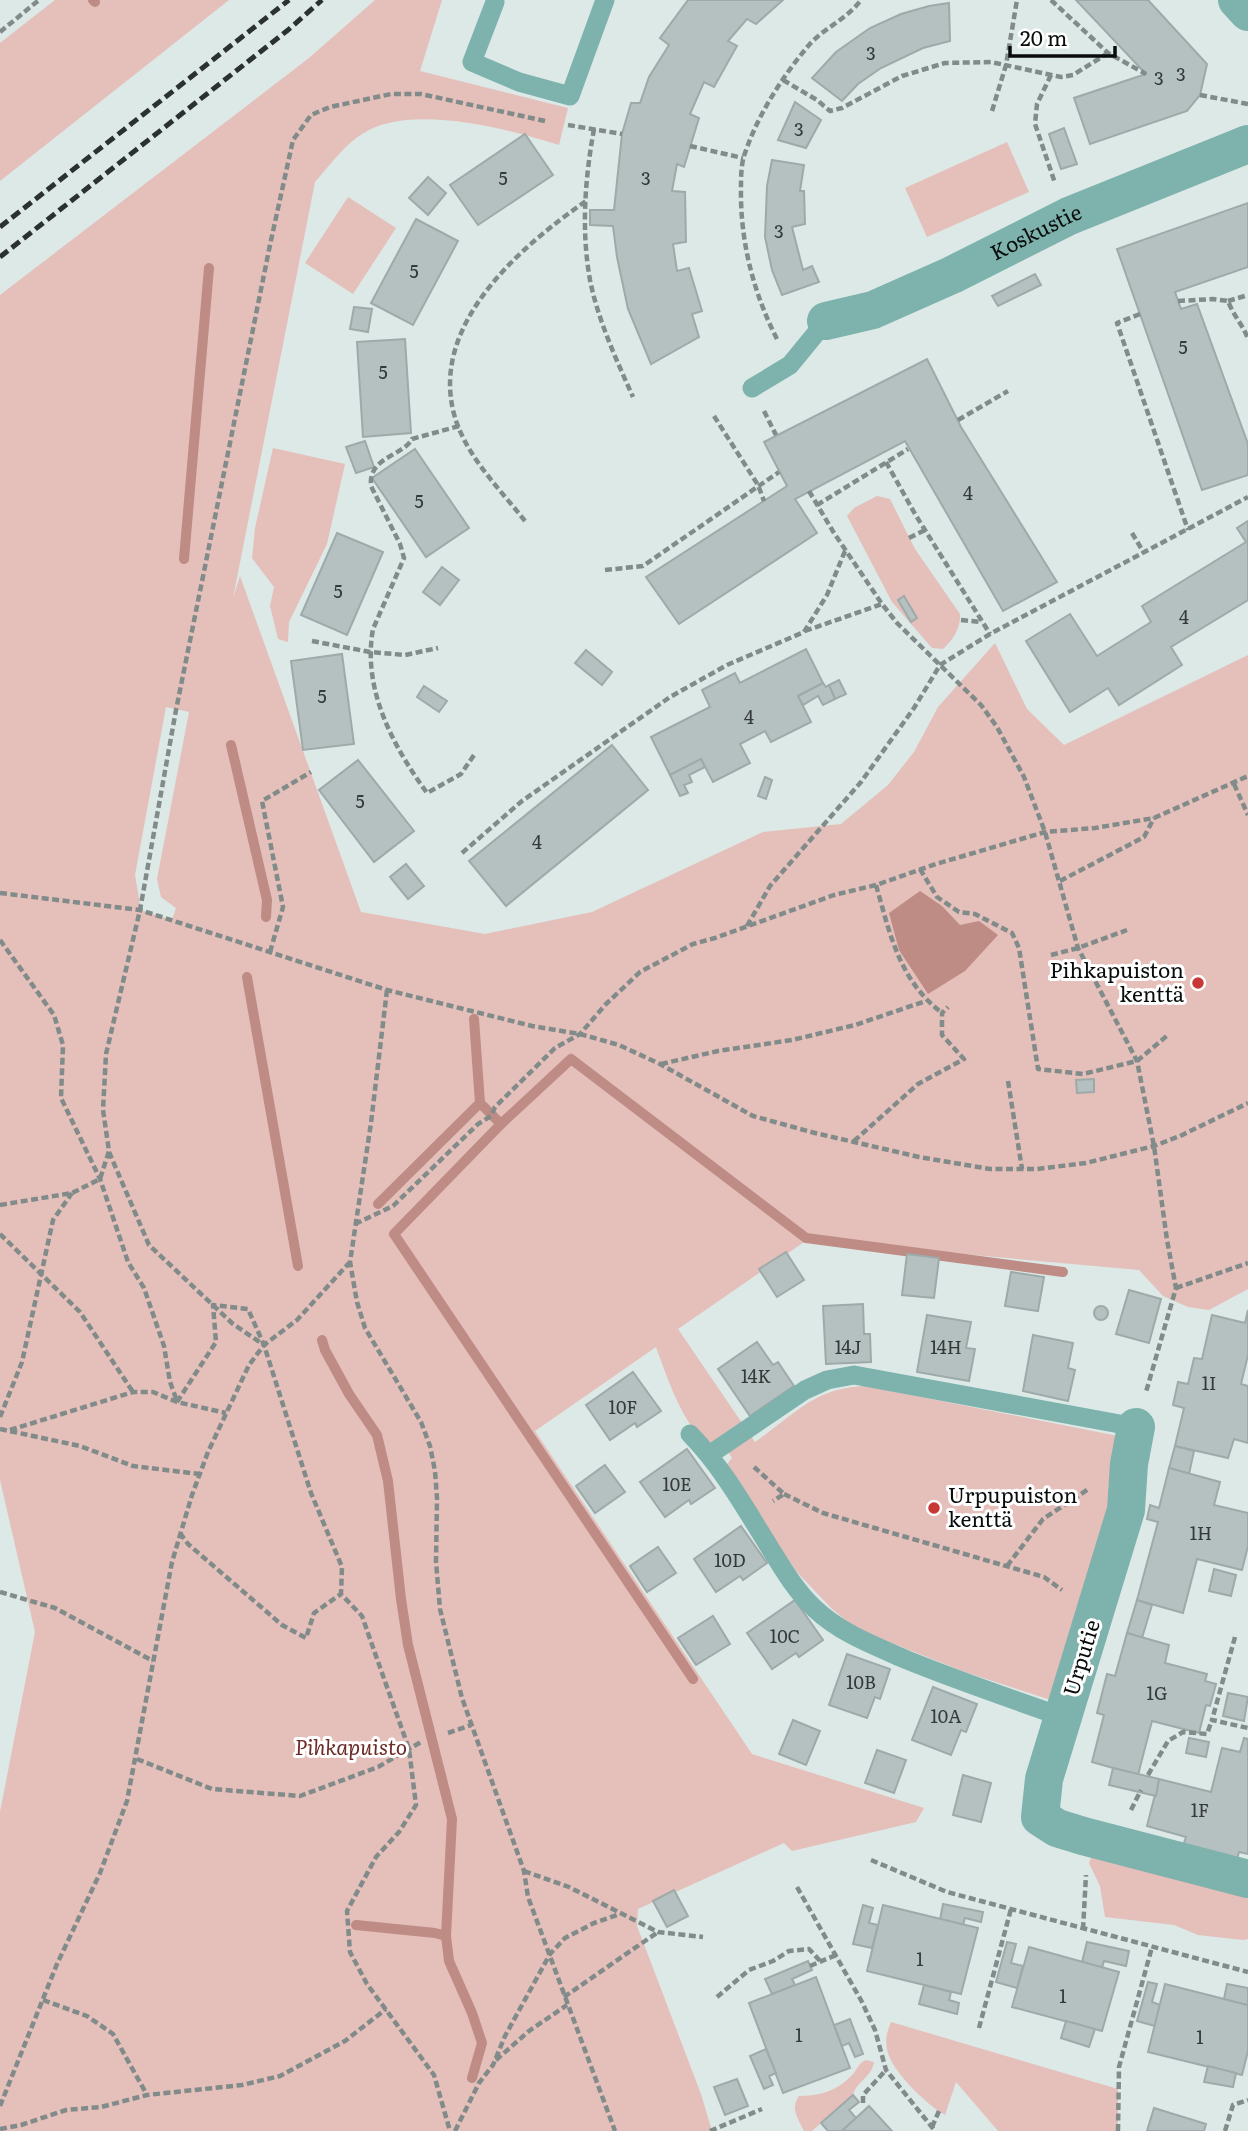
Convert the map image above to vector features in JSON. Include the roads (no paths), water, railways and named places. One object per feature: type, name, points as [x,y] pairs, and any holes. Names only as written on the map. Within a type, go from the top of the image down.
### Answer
[{"type":"street","points":[[1237,0],[1248,12]]},
{"type":"street","name":"Koskustie","points":[[826,321],[873,310],[952,275],[1069,216],[1248,144]]},
{"type":"street","name":"Urputie","points":[[1136,1427],[1129,1464],[1126,1510],[1044,1779],[1040,1816],[1057,1828],[1083,1836],[1248,1879]]},
{"type":"lane","points":[[495,2],[472,62],[519,82],[570,96],[605,0]]},
{"type":"lane","points":[[752,388],[790,365],[826,321]]},
{"type":"lane","points":[[709,1454],[805,1390],[827,1380],[854,1375],[1136,1427]]},
{"type":"lane","points":[[690,1434],[709,1454],[729,1482],[791,1581],[813,1608],[836,1626],[874,1646],[968,1685],[1063,1717]]},
{"type":"waterway","points":[[184,559],[209,268]]},
{"type":"waterway","points":[[231,745],[267,900],[266,917]]},
{"type":"waterway","points":[[247,977],[298,1266]]},
{"type":"waterway","points":[[474,1019],[480,1103],[501,1124],[394,1234],[693,1679]]},
{"type":"waterway","points":[[501,1124],[571,1059],[806,1238],[1063,1272]]},
{"type":"waterway","points":[[378,1204],[480,1103]]},
{"type":"waterway","points":[[322,1340],[349,1394],[377,1435],[388,1481],[408,1645],[452,1819],[446,1936],[449,1961],[482,2043],[472,2078]]},
{"type":"waterway","points":[[356,1925],[446,1936]]},
{"type":"railway","points":[[0,227],[289,0]]},
{"type":"railway","points":[[0,257],[288,30],[322,0]]},
{"type":"place","name":"Pihkapuiston kenttä","points":[[1198,983]]},
{"type":"place","name":"Urpupuiston kenttä","points":[[934,1508]]},
{"type":"park label","name":"Pihkapuisto","points":[[351,1748]]}]
